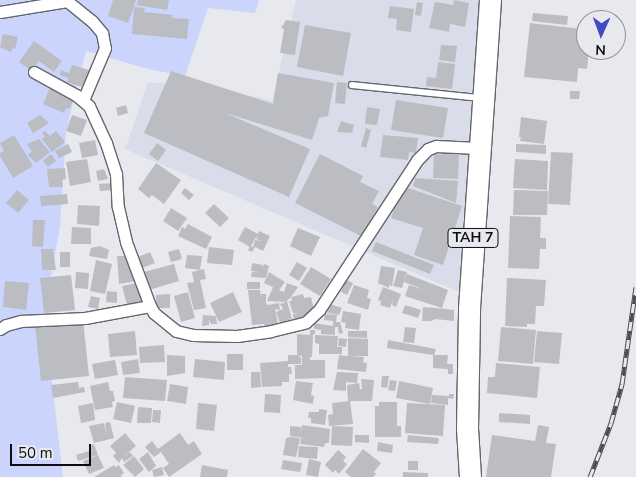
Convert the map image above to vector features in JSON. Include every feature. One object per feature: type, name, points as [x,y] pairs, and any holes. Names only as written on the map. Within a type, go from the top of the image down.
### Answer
[{"type":"highway","name":"TAH 7","points":[[470,477],[467,428],[468,308],[490,0]]},
{"type":"street","points":[[0,12],[67,0],[92,21],[102,33],[105,48],[83,100]]},
{"type":"street","points":[[34,72],[83,100],[94,114],[116,174],[118,207],[126,242],[150,306],[154,313],[176,331],[193,335],[237,336],[271,331],[306,322],[319,310],[417,160],[428,149],[436,146],[478,148]]},
{"type":"street","points":[[0,329],[6,325],[21,321],[86,318],[150,306]]},
{"type":"lane","points":[[352,85],[482,98]]},
{"type":"shaded area","points":[[0,0],[259,0],[255,13],[208,8],[185,76],[152,70],[86,51],[66,131],[60,227],[44,313],[63,477],[0,477]]},
{"type":"shaded area","points":[[296,0],[493,0],[473,298],[125,149],[148,82],[231,91],[272,101]]},
{"type":"building","points":[[113,0],[136,0],[128,23],[108,16]]},
{"type":"building","points":[[138,0],[169,0],[167,10],[137,5]]},
{"type":"building","points":[[454,0],[469,3],[465,27],[450,24],[449,32],[429,28],[435,2],[453,5]]},
{"type":"building","points":[[417,2],[423,3],[421,16],[415,15]]},
{"type":"building","points":[[390,6],[414,9],[411,32],[396,30],[397,19],[388,18]]},
{"type":"building","points":[[134,7],[145,8],[144,12],[173,15],[172,18],[189,19],[187,39],[132,34]]},
{"type":"building","points":[[533,13],[568,16],[567,25],[532,21]]},
{"type":"building","points":[[286,20],[300,22],[295,55],[280,53],[284,29],[281,28]]},
{"type":"building","points":[[530,23],[576,28],[576,60],[588,60],[587,69],[578,68],[577,82],[524,77]]},
{"type":"building","points":[[305,25],[351,33],[343,76],[297,67]]},
{"type":"building","points":[[3,34],[18,37],[15,49],[12,48],[11,52],[0,47]]},
{"type":"building","points":[[34,41],[62,61],[54,72],[39,61],[32,71],[19,62]]},
{"type":"building","points":[[441,45],[457,46],[455,62],[439,60]]},
{"type":"building","points":[[438,62],[455,64],[452,89],[426,86],[427,77],[436,78]]},
{"type":"building","points":[[72,65],[92,71],[88,86],[83,84],[82,87],[67,82],[68,78],[60,75],[61,70],[69,73]]},
{"type":"building","points":[[171,71],[273,104],[278,73],[334,83],[328,116],[319,118],[312,140],[225,113],[310,149],[289,197],[144,133]]},
{"type":"building","points":[[337,82],[347,83],[345,104],[335,103]]},
{"type":"building","points":[[50,88],[74,99],[69,109],[66,108],[64,113],[43,104]]},
{"type":"building","points":[[570,91],[580,91],[579,99],[570,99]]},
{"type":"building","points":[[396,100],[448,108],[443,138],[391,130]]},
{"type":"building","points":[[126,105],[128,113],[118,116],[116,108]]},
{"type":"building","points":[[367,107],[380,109],[377,125],[365,124]]},
{"type":"building","points":[[40,115],[49,123],[33,133],[27,123]]},
{"type":"building","points":[[72,115],[87,120],[81,136],[66,131]]},
{"type":"building","points":[[521,117],[547,121],[544,144],[520,141]]},
{"type":"building","points":[[341,121],[354,125],[352,133],[337,132]]},
{"type":"building","points":[[366,128],[371,130],[366,148],[361,146]]},
{"type":"building","points":[[45,131],[50,136],[56,131],[65,142],[52,152],[42,139],[45,136],[42,133]]},
{"type":"building","points":[[14,135],[33,166],[13,178],[0,156],[0,153],[4,151],[0,143]]},
{"type":"building","points":[[383,135],[418,138],[416,153],[409,152],[408,160],[380,157]]},
{"type":"building","points":[[39,139],[50,152],[36,163],[28,155],[32,151],[27,144]]},
{"type":"building","points":[[95,140],[98,155],[82,158],[79,143]]},
{"type":"building","points":[[157,143],[166,150],[158,161],[149,154]]},
{"type":"building","points":[[68,144],[72,152],[59,158],[55,151]]},
{"type":"building","points":[[516,144],[546,145],[546,154],[516,152]]},
{"type":"building","points":[[441,149],[459,150],[458,179],[433,178],[434,154],[441,155]]},
{"type":"building","points":[[551,152],[573,153],[570,205],[548,204]]},
{"type":"building","points":[[51,154],[56,161],[48,167],[43,161]]},
{"type":"building","points":[[320,154],[363,176],[360,182],[379,191],[372,204],[378,207],[363,237],[295,203]]},
{"type":"building","points":[[87,159],[91,182],[70,186],[66,162]]},
{"type":"building","points":[[515,159],[548,161],[547,190],[513,188]]},
{"type":"building","points":[[156,163],[181,180],[164,204],[152,195],[149,198],[138,189]]},
{"type":"building","points":[[65,168],[66,179],[62,180],[63,187],[49,187],[47,169]]},
{"type":"building","points":[[104,169],[108,179],[98,181],[96,171]]},
{"type":"building","points":[[415,178],[458,181],[456,203],[413,186]]},
{"type":"building","points":[[112,183],[112,190],[100,191],[99,184]]},
{"type":"building","points":[[402,186],[462,206],[443,265],[414,255],[423,228],[391,218]]},
{"type":"building","points":[[185,188],[194,195],[189,200],[181,193]]},
{"type":"building","points":[[17,190],[29,200],[18,213],[6,203]]},
{"type":"building","points":[[514,190],[548,191],[547,215],[513,215]]},
{"type":"building","points":[[67,194],[68,204],[41,206],[40,196]]},
{"type":"building","points":[[214,204],[229,218],[220,227],[205,213]]},
{"type":"building","points":[[78,205],[100,206],[99,226],[77,224]]},
{"type":"building","points":[[171,208],[187,218],[178,231],[163,221]]},
{"type":"building","points":[[510,216],[541,217],[540,238],[546,238],[546,249],[540,249],[539,269],[508,268]]},
{"type":"building","points":[[33,220],[45,220],[43,247],[32,246]]},
{"type":"building","points":[[188,224],[212,237],[206,249],[178,236],[182,227],[185,229]]},
{"type":"building","points":[[72,227],[91,228],[91,244],[71,244]]},
{"type":"building","points":[[245,227],[258,234],[259,231],[270,236],[263,251],[255,247],[252,252],[248,250],[250,247],[238,240]]},
{"type":"building","points":[[298,228],[320,237],[311,256],[290,246]]},
{"type":"building","points":[[376,242],[434,265],[430,274],[372,251]]},
{"type":"building","points":[[100,246],[109,250],[107,259],[89,256],[91,248]]},
{"type":"building","points":[[209,247],[234,250],[232,265],[207,263]]},
{"type":"building","points":[[41,249],[53,249],[56,270],[42,270]]},
{"type":"building","points":[[179,249],[182,259],[171,262],[168,252]]},
{"type":"building","points":[[60,252],[70,252],[70,267],[60,267]]},
{"type":"building","points":[[150,252],[155,263],[142,268],[138,257]]},
{"type":"building","points":[[187,255],[202,256],[200,270],[185,268]]},
{"type":"building","points":[[117,256],[129,256],[136,281],[119,284]]},
{"type":"building","points":[[96,260],[112,264],[105,294],[90,291]]},
{"type":"building","points":[[297,262],[307,268],[299,281],[289,275]]},
{"type":"building","points":[[252,263],[263,265],[262,270],[264,264],[269,266],[266,278],[251,277],[252,272],[258,272],[251,271]]},
{"type":"building","points":[[174,264],[179,281],[149,290],[144,272]]},
{"type":"building","points":[[381,266],[395,268],[392,286],[389,285],[389,288],[378,283]]},
{"type":"building","points":[[311,267],[331,279],[320,296],[300,284]]},
{"type":"building","points":[[204,269],[206,279],[200,280],[206,308],[194,310],[187,283],[194,282],[192,272]]},
{"type":"building","points":[[398,270],[407,272],[402,288],[393,286]]},
{"type":"building","points":[[76,272],[89,273],[88,289],[75,288]]},
{"type":"building","points":[[269,272],[285,282],[279,290],[284,292],[287,283],[298,287],[287,301],[292,319],[280,323],[276,312],[283,309],[280,304],[286,302],[267,301],[273,287],[264,283]]},
{"type":"building","points":[[407,274],[448,290],[442,308],[405,296],[409,285],[425,290],[404,282]]},
{"type":"building","points":[[71,275],[75,310],[44,313],[40,278]]},
{"type":"building","points":[[507,278],[546,280],[544,306],[536,306],[535,324],[527,324],[527,327],[505,326]]},
{"type":"building","points":[[346,280],[353,283],[347,295],[341,292]]},
{"type":"building","points":[[5,281],[29,283],[26,310],[3,307]]},
{"type":"building","points":[[247,282],[260,282],[260,289],[247,289]]},
{"type":"building","points":[[137,283],[142,302],[127,305],[122,286]]},
{"type":"building","points":[[354,285],[369,290],[367,298],[371,299],[368,310],[347,303]]},
{"type":"building","points":[[383,287],[401,294],[396,307],[392,305],[393,299],[390,308],[380,305],[381,301],[378,300]]},
{"type":"building","points":[[248,290],[260,290],[261,297],[261,294],[266,294],[266,303],[268,305],[279,303],[280,310],[275,309],[278,324],[265,328],[264,324],[252,325]]},
{"type":"building","points":[[107,291],[117,292],[117,303],[106,302]]},
{"type":"building","points":[[188,292],[195,318],[181,322],[174,296]]},
{"type":"building","points":[[233,292],[242,312],[219,322],[210,303]]},
{"type":"building","points":[[170,294],[170,308],[156,308],[156,295]]},
{"type":"building","points":[[303,294],[304,298],[311,297],[315,314],[294,321],[293,314],[298,313],[293,313],[289,301],[292,301],[291,297]]},
{"type":"building","points":[[91,296],[100,298],[98,309],[88,307]]},
{"type":"building","points":[[330,304],[342,308],[339,315],[327,313]]},
{"type":"building","points":[[405,305],[421,310],[418,318],[402,313]]},
{"type":"building","points":[[423,307],[454,310],[454,321],[435,319],[422,321]]},
{"type":"building","points":[[343,311],[361,314],[359,330],[345,328],[346,323],[341,322]]},
{"type":"building","points":[[325,314],[337,315],[336,322],[340,322],[343,333],[339,334],[338,327],[335,327],[335,335],[321,334],[321,330],[314,329],[314,323],[333,326],[333,321],[324,320]]},
{"type":"building","points":[[203,315],[216,316],[217,324],[211,324],[209,320],[209,325],[202,326]]},
{"type":"building","points":[[83,320],[89,376],[41,381],[35,325]]},
{"type":"building","points":[[405,327],[416,328],[414,343],[403,342]]},
{"type":"building","points":[[501,327],[536,330],[533,364],[498,361]]},
{"type":"building","points":[[310,330],[315,330],[315,334],[313,334],[312,357],[310,357],[310,360],[325,360],[325,378],[295,379],[295,365],[302,365],[302,356],[297,355],[297,334],[310,335]]},
{"type":"building","points":[[135,331],[137,355],[110,357],[108,334]]},
{"type":"building","points":[[348,331],[367,331],[367,338],[348,337]]},
{"type":"building","points":[[537,331],[562,333],[559,364],[534,362]]},
{"type":"building","points":[[315,335],[338,336],[337,347],[342,347],[342,354],[319,354],[319,344],[315,343]]},
{"type":"building","points":[[339,338],[347,339],[346,347],[338,346]]},
{"type":"building","points":[[348,338],[368,339],[368,356],[351,356],[364,357],[363,362],[367,363],[366,372],[337,369],[339,355],[348,356]]},
{"type":"building","points":[[388,340],[436,349],[434,355],[448,355],[447,364],[453,364],[453,374],[448,374],[448,369],[433,368],[433,355],[387,348]]},
{"type":"building","points":[[164,345],[165,362],[140,363],[139,347]]},
{"type":"building","points":[[227,354],[243,354],[243,370],[227,370]]},
{"type":"building","points":[[167,355],[185,356],[185,373],[167,376]]},
{"type":"building","points":[[288,355],[298,355],[301,358],[301,364],[288,364],[288,367],[291,367],[292,374],[289,374],[289,382],[282,382],[282,386],[262,387],[260,363],[288,361]]},
{"type":"building","points":[[138,359],[140,373],[123,375],[121,362]]},
{"type":"building","points":[[195,359],[225,362],[224,380],[193,377]]},
{"type":"building","points":[[115,360],[118,375],[95,379],[92,364]]},
{"type":"building","points":[[496,363],[540,367],[537,398],[487,393],[488,377],[495,377]]},
{"type":"building","points":[[251,372],[260,372],[261,387],[251,388]]},
{"type":"building","points":[[337,372],[358,373],[357,383],[346,382],[346,391],[333,390]]},
{"type":"building","points":[[382,376],[389,376],[387,388],[381,387]]},
{"type":"building","points":[[125,377],[167,380],[165,401],[123,398]]},
{"type":"building","points":[[361,379],[374,380],[372,401],[348,401],[347,385],[359,383],[360,389],[362,389]]},
{"type":"building","points":[[390,380],[397,381],[395,391],[388,390]]},
{"type":"building","points":[[296,381],[313,383],[311,395],[314,396],[313,404],[293,400]]},
{"type":"building","points":[[399,381],[433,388],[430,404],[396,398]]},
{"type":"building","points":[[78,382],[79,388],[84,387],[85,392],[53,398],[51,385]]},
{"type":"building","points":[[108,382],[110,391],[113,391],[115,401],[112,402],[113,407],[95,410],[90,386]]},
{"type":"building","points":[[170,384],[188,387],[186,404],[167,401]]},
{"type":"building","points":[[265,394],[281,395],[280,413],[264,412]]},
{"type":"building","points":[[449,394],[454,394],[453,399],[448,398],[448,405],[431,403],[432,395],[449,396]]},
{"type":"building","points":[[350,401],[353,424],[329,426],[328,415],[333,414],[332,403]]},
{"type":"building","points":[[117,402],[135,406],[131,423],[113,419]]},
{"type":"building","points":[[379,402],[397,402],[397,426],[401,426],[401,437],[375,437],[375,406],[379,406]]},
{"type":"building","points":[[93,403],[95,420],[81,423],[78,406]]},
{"type":"building","points":[[198,403],[217,405],[214,431],[196,429]]},
{"type":"building","points":[[407,403],[445,405],[443,436],[405,433]]},
{"type":"building","points":[[138,407],[152,408],[151,423],[137,423]]},
{"type":"building","points":[[319,409],[327,410],[325,425],[311,423],[311,418],[308,418],[309,412],[319,412]]},
{"type":"building","points":[[153,410],[161,410],[160,423],[152,422]]},
{"type":"building","points":[[499,413],[530,415],[530,424],[499,422]]},
{"type":"building","points":[[110,422],[114,438],[94,443],[89,426],[104,423],[107,437],[105,423]]},
{"type":"building","points":[[302,425],[330,429],[329,443],[325,443],[324,447],[300,444],[301,438],[304,438],[290,436],[290,426],[301,427],[301,433]]},
{"type":"building","points":[[538,425],[549,427],[546,443],[556,444],[551,477],[486,477],[492,435],[535,441]]},
{"type":"building","points":[[332,426],[353,427],[352,446],[331,445]]},
{"type":"building","points":[[125,433],[136,446],[119,463],[113,456],[116,453],[110,446]]},
{"type":"building","points":[[180,433],[188,445],[194,441],[202,454],[169,477],[163,468],[169,464],[161,452],[154,457],[145,447],[152,441],[158,449]]},
{"type":"building","points":[[355,435],[369,435],[369,443],[355,442]]},
{"type":"building","points":[[408,435],[439,438],[438,444],[407,442]]},
{"type":"building","points":[[286,438],[300,438],[296,457],[283,455]]},
{"type":"building","points":[[378,442],[393,445],[392,453],[377,451]]},
{"type":"building","points":[[94,444],[98,455],[78,461],[76,455],[93,450],[90,450],[89,446]]},
{"type":"building","points":[[299,446],[318,447],[317,459],[298,457]]},
{"type":"building","points":[[363,449],[381,463],[374,472],[376,474],[373,477],[351,477],[345,472]]},
{"type":"building","points":[[338,450],[346,457],[343,461],[347,464],[339,474],[335,470],[333,473],[325,465]]},
{"type":"building","points":[[130,452],[133,456],[124,462],[122,458]]},
{"type":"building","points":[[148,452],[156,466],[149,472],[139,459]]},
{"type":"building","points":[[98,455],[104,468],[89,474],[83,461]]},
{"type":"building","points":[[134,456],[144,469],[135,477],[123,465]]},
{"type":"building","points":[[309,459],[321,462],[318,477],[306,475]]},
{"type":"building","points":[[283,460],[302,463],[300,472],[281,469]]},
{"type":"building","points":[[408,461],[418,461],[418,470],[408,470]]},
{"type":"building","points":[[114,465],[115,467],[119,465],[124,473],[121,475],[122,477],[94,477]]},
{"type":"building","points":[[202,465],[228,470],[227,477],[200,477]]},
{"type":"building","points":[[162,467],[164,475],[154,477],[152,470]]},
{"type":"building","points":[[403,472],[428,473],[428,477],[403,477]]},
{"type":"railway","points":[[590,477],[611,423],[622,384],[636,287]]}]
